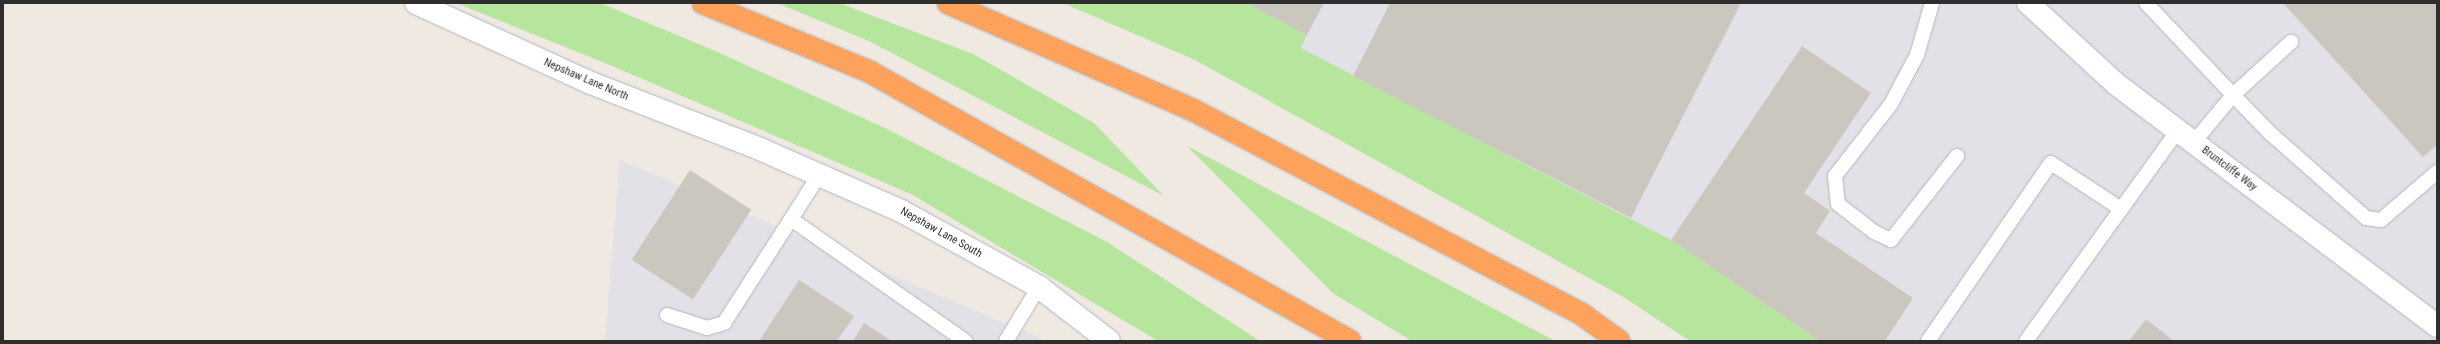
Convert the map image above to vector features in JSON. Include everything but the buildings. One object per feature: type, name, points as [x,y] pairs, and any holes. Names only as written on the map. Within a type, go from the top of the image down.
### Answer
[{"type":"highway","points":[[703,3],[870,72],[1350,341]]},
{"type":"highway","points":[[948,3],[1193,110],[1583,315],[1620,341]]},
{"type":"street","name":"Nepshaw Lane North","points":[[416,3],[591,83],[760,149]]},
{"type":"street","name":"Bruntcliffe Way","points":[[2028,3],[2116,84],[2437,326]]},
{"type":"street","name":"Nepshaw Lane South","points":[[760,149],[901,211],[1039,287],[1109,341]]},
{"type":"lane","points":[[1932,3],[1917,55],[1891,104],[1835,176],[1838,204],[1874,232],[1891,240],[1957,156]]},
{"type":"lane","points":[[2146,3],[2270,133],[2366,218],[2381,220],[2437,172]]},
{"type":"lane","points":[[2026,341],[2121,209],[2186,136],[2291,42]]},
{"type":"lane","points":[[1928,341],[2051,163],[2121,209]]},
{"type":"lane","points":[[667,315],[707,328],[724,323],[819,174]]},
{"type":"lane","points":[[791,219],[965,341]]},
{"type":"lane","points":[[1006,341],[1039,287]]},
{"type":"shaded area","points":[[1246,3],[2437,3],[2437,341],[1820,341],[1671,240],[1301,48],[1307,35]]},
{"type":"shaded area","points":[[620,160],[1047,341],[605,341]]},
{"type":"green space","points":[[456,3],[600,3],[713,50],[885,128],[1107,242],[1260,341],[1158,341],[911,194],[610,65]]},
{"type":"green space","points":[[777,3],[839,3],[973,54],[1094,123],[1164,196],[871,42]]},
{"type":"green space","points":[[1063,3],[1246,3],[1307,35],[1301,48],[1671,240],[1820,341],[1690,341],[1625,298],[1195,60]]},
{"type":"green space","points":[[1187,146],[1555,341],[1412,341],[1334,294]]}]
